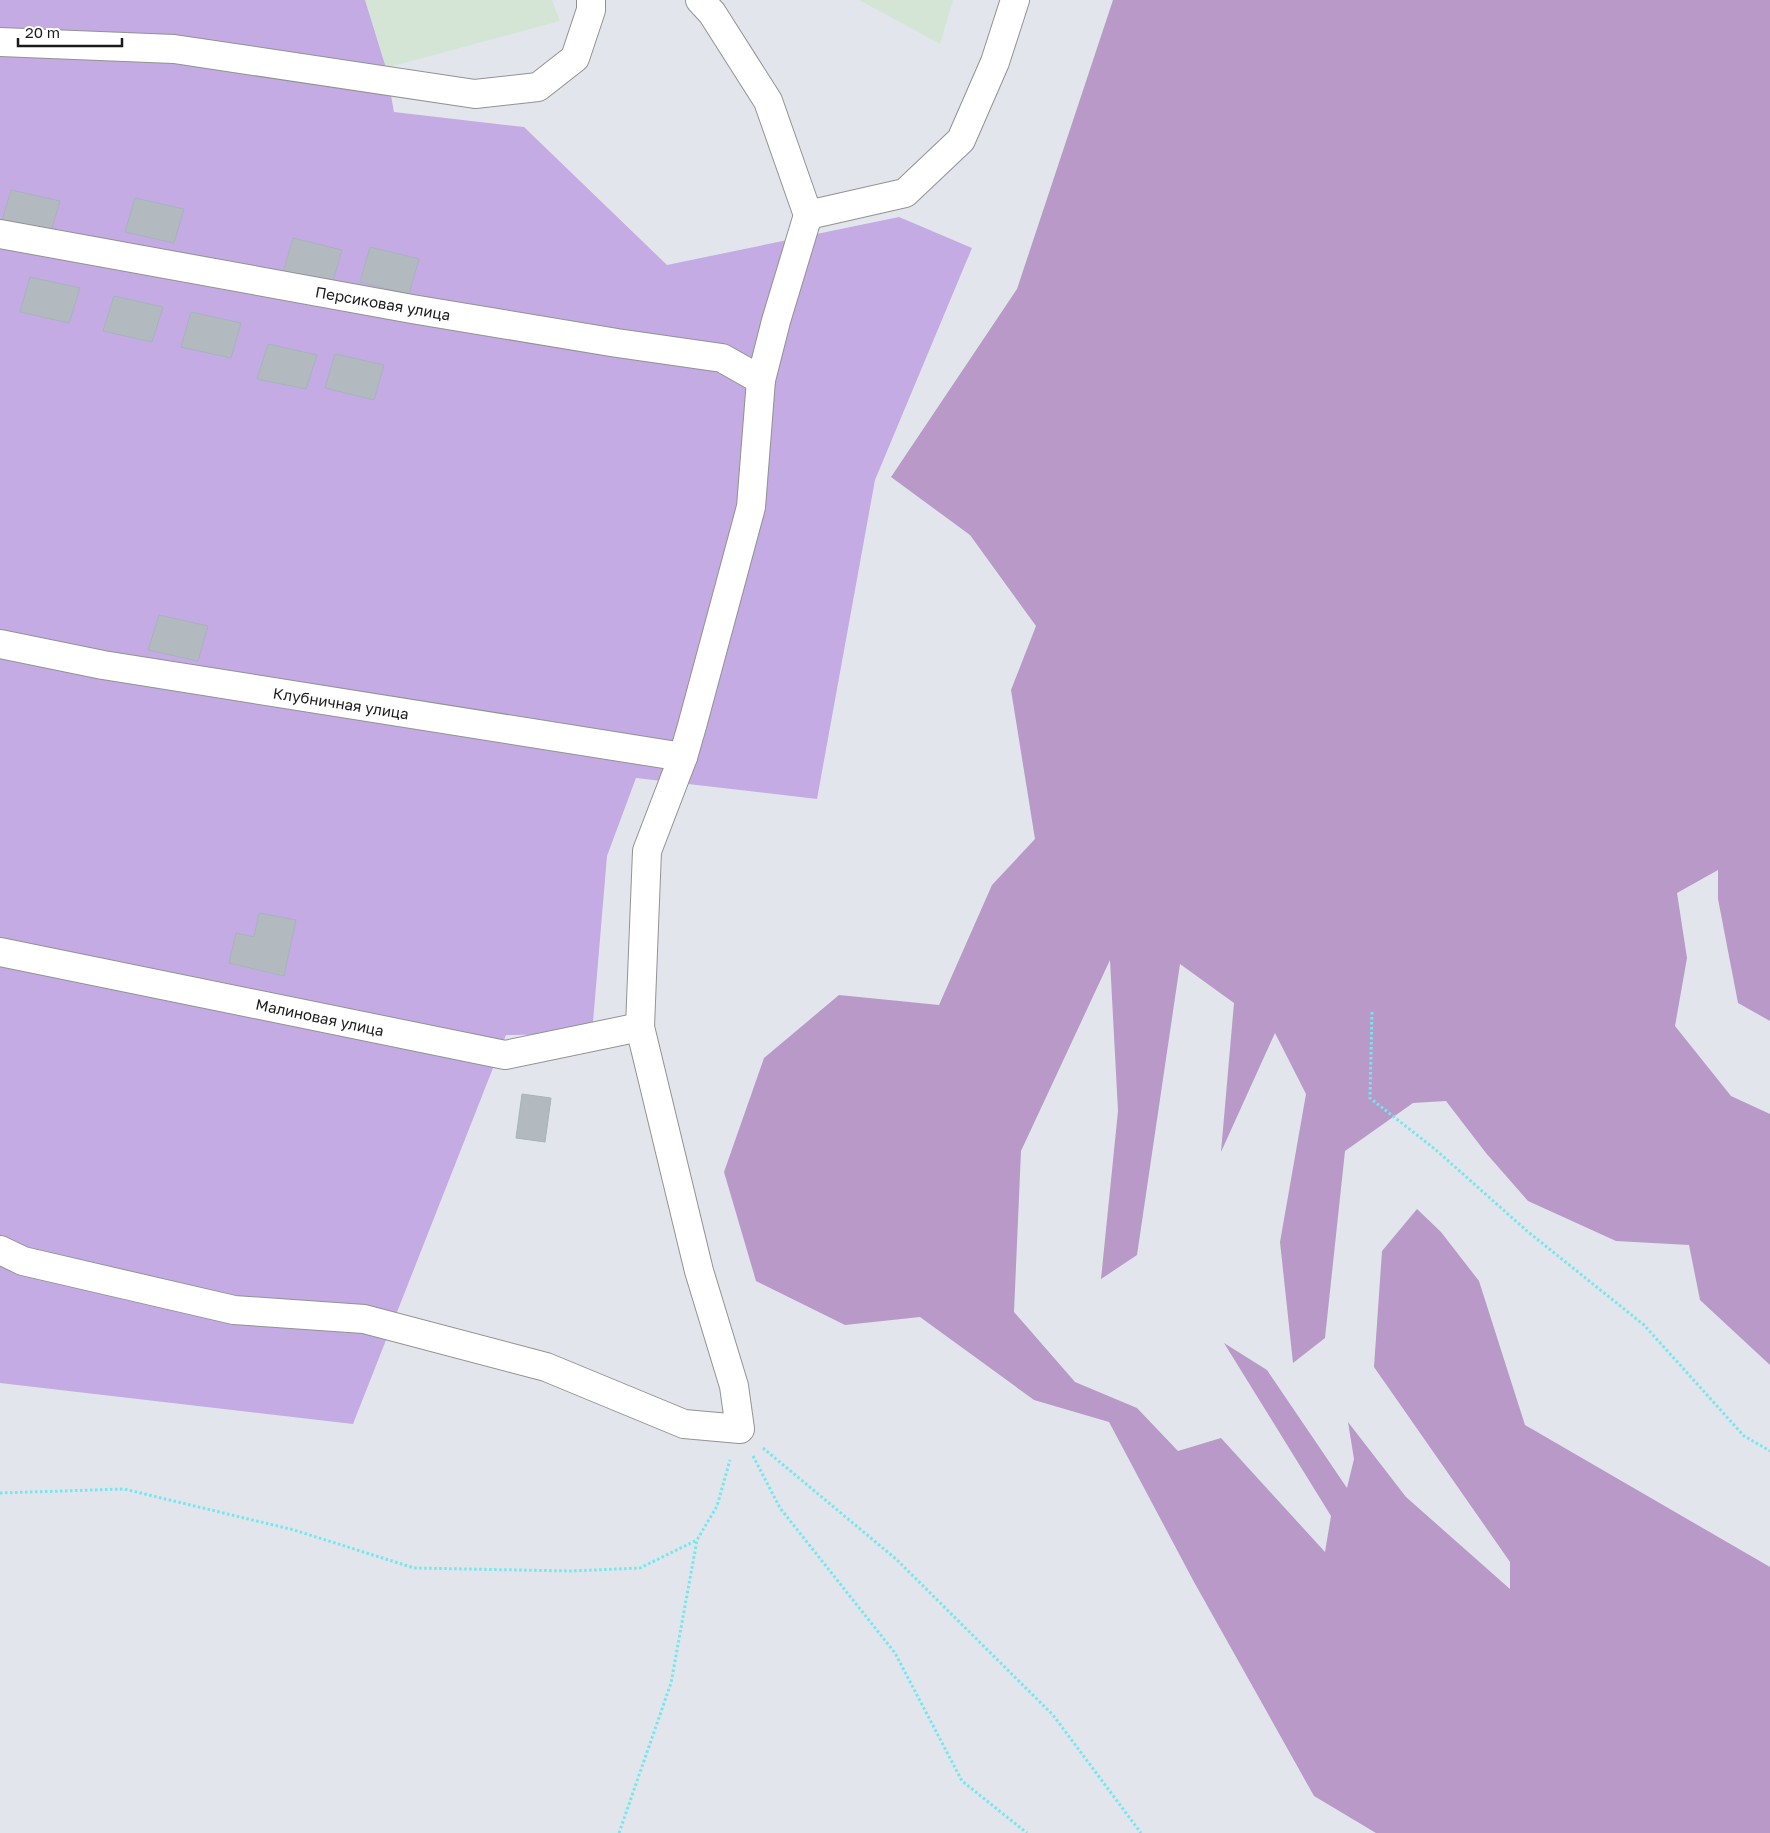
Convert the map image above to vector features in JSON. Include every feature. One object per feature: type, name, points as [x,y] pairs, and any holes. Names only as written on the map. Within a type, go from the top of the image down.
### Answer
[{"type":"street","points":[[0,42],[174,49],[475,94],[538,87],[575,58],[591,10],[591,0]]},
{"type":"street","points":[[0,1250],[23,1261],[234,1310],[364,1319],[546,1367],[684,1424],[740,1429],[734,1386],[699,1271],[640,1027],[647,851],[683,757],[751,507],[761,380],[776,321],[808,215],[768,100],[712,13],[700,0]]},
{"type":"street","points":[[808,215],[906,193],[961,140],[995,62],[1015,0]]},
{"type":"street","name":"Персиковая улица","points":[[0,234],[412,309],[617,343],[722,358],[761,380]]},
{"type":"street","name":"Клубничная улица","points":[[0,644],[103,665],[683,757]]},
{"type":"street","name":"Малиновая улица","points":[[0,952],[505,1055],[640,1027]]},
{"type":"path","points":[[1372,1012],[1370,1098],[1436,1150],[1527,1231],[1644,1324],[1744,1436],[1770,1451]]},
{"type":"path","points":[[619,1833],[671,1683],[696,1540],[717,1506],[740,1429]]},
{"type":"path","points":[[740,1429],[780,1508],[895,1653],[962,1780],[1027,1833]]},
{"type":"path","points":[[740,1429],[896,1559],[1053,1715],[1140,1833]]},
{"type":"path","points":[[0,1493],[124,1489],[294,1530],[414,1568],[571,1571],[640,1568],[696,1540]]},
{"type":"shaded area","points":[[0,0],[365,0],[386,68],[394,112],[524,127],[667,265],[899,217],[972,248],[875,480],[817,799],[636,778],[607,856],[592,1034],[506,1035],[353,1424],[0,1383]]},
{"type":"shaded area","points":[[365,0],[552,0],[560,21],[386,68]]},
{"type":"shaded area","points":[[859,0],[953,0],[940,44]]},
{"type":"shaded area","points":[[1113,0],[1770,0],[1770,1021],[1738,1003],[1718,899],[1718,870],[1677,893],[1687,958],[1675,1026],[1731,1096],[1770,1114],[1770,1365],[1700,1300],[1689,1245],[1616,1241],[1528,1201],[1486,1153],[1446,1101],[1413,1103],[1345,1151],[1325,1338],[1293,1363],[1280,1242],[1306,1094],[1275,1033],[1221,1152],[1234,1003],[1180,964],[1137,1255],[1101,1279],[1118,1111],[1110,960],[1021,1151],[1014,1312],[1075,1382],[1137,1408],[1178,1451],[1221,1438],[1325,1552],[1331,1516],[1224,1343],[1267,1370],[1347,1488],[1354,1459],[1348,1422],[1406,1497],[1510,1589],[1510,1562],[1374,1367],[1382,1251],[1417,1209],[1441,1232],[1479,1281],[1525,1425],[1770,1567],[1770,1833],[1376,1833],[1314,1796],[1194,1582],[1109,1422],[1034,1400],[920,1317],[845,1325],[756,1281],[724,1172],[764,1058],[839,995],[939,1005],[992,885],[1035,839],[1011,690],[1036,626],[970,535],[891,477],[1017,289]]},
{"type":"building","points":[[11,190],[60,201],[50,235],[1,224]]},
{"type":"building","points":[[135,198],[184,209],[174,243],[125,232]]},
{"type":"building","points":[[293,238],[342,250],[332,284],[283,273]]},
{"type":"building","points":[[370,247],[419,259],[409,294],[360,282]]},
{"type":"building","points":[[30,277],[80,288],[69,323],[20,312]]},
{"type":"building","points":[[114,296],[163,307],[152,342],[103,331]]},
{"type":"building","points":[[191,312],[241,323],[231,358],[181,347]]},
{"type":"building","points":[[268,344],[317,355],[306,389],[257,379]]},
{"type":"building","points":[[335,354],[384,365],[374,400],[325,388]]},
{"type":"building","points":[[159,615],[208,626],[198,661],[148,650]]},
{"type":"building","points":[[259,913],[296,920],[284,976],[229,963],[236,933],[254,937]]},
{"type":"building","points":[[522,1094],[551,1098],[545,1142],[516,1138]]}]
